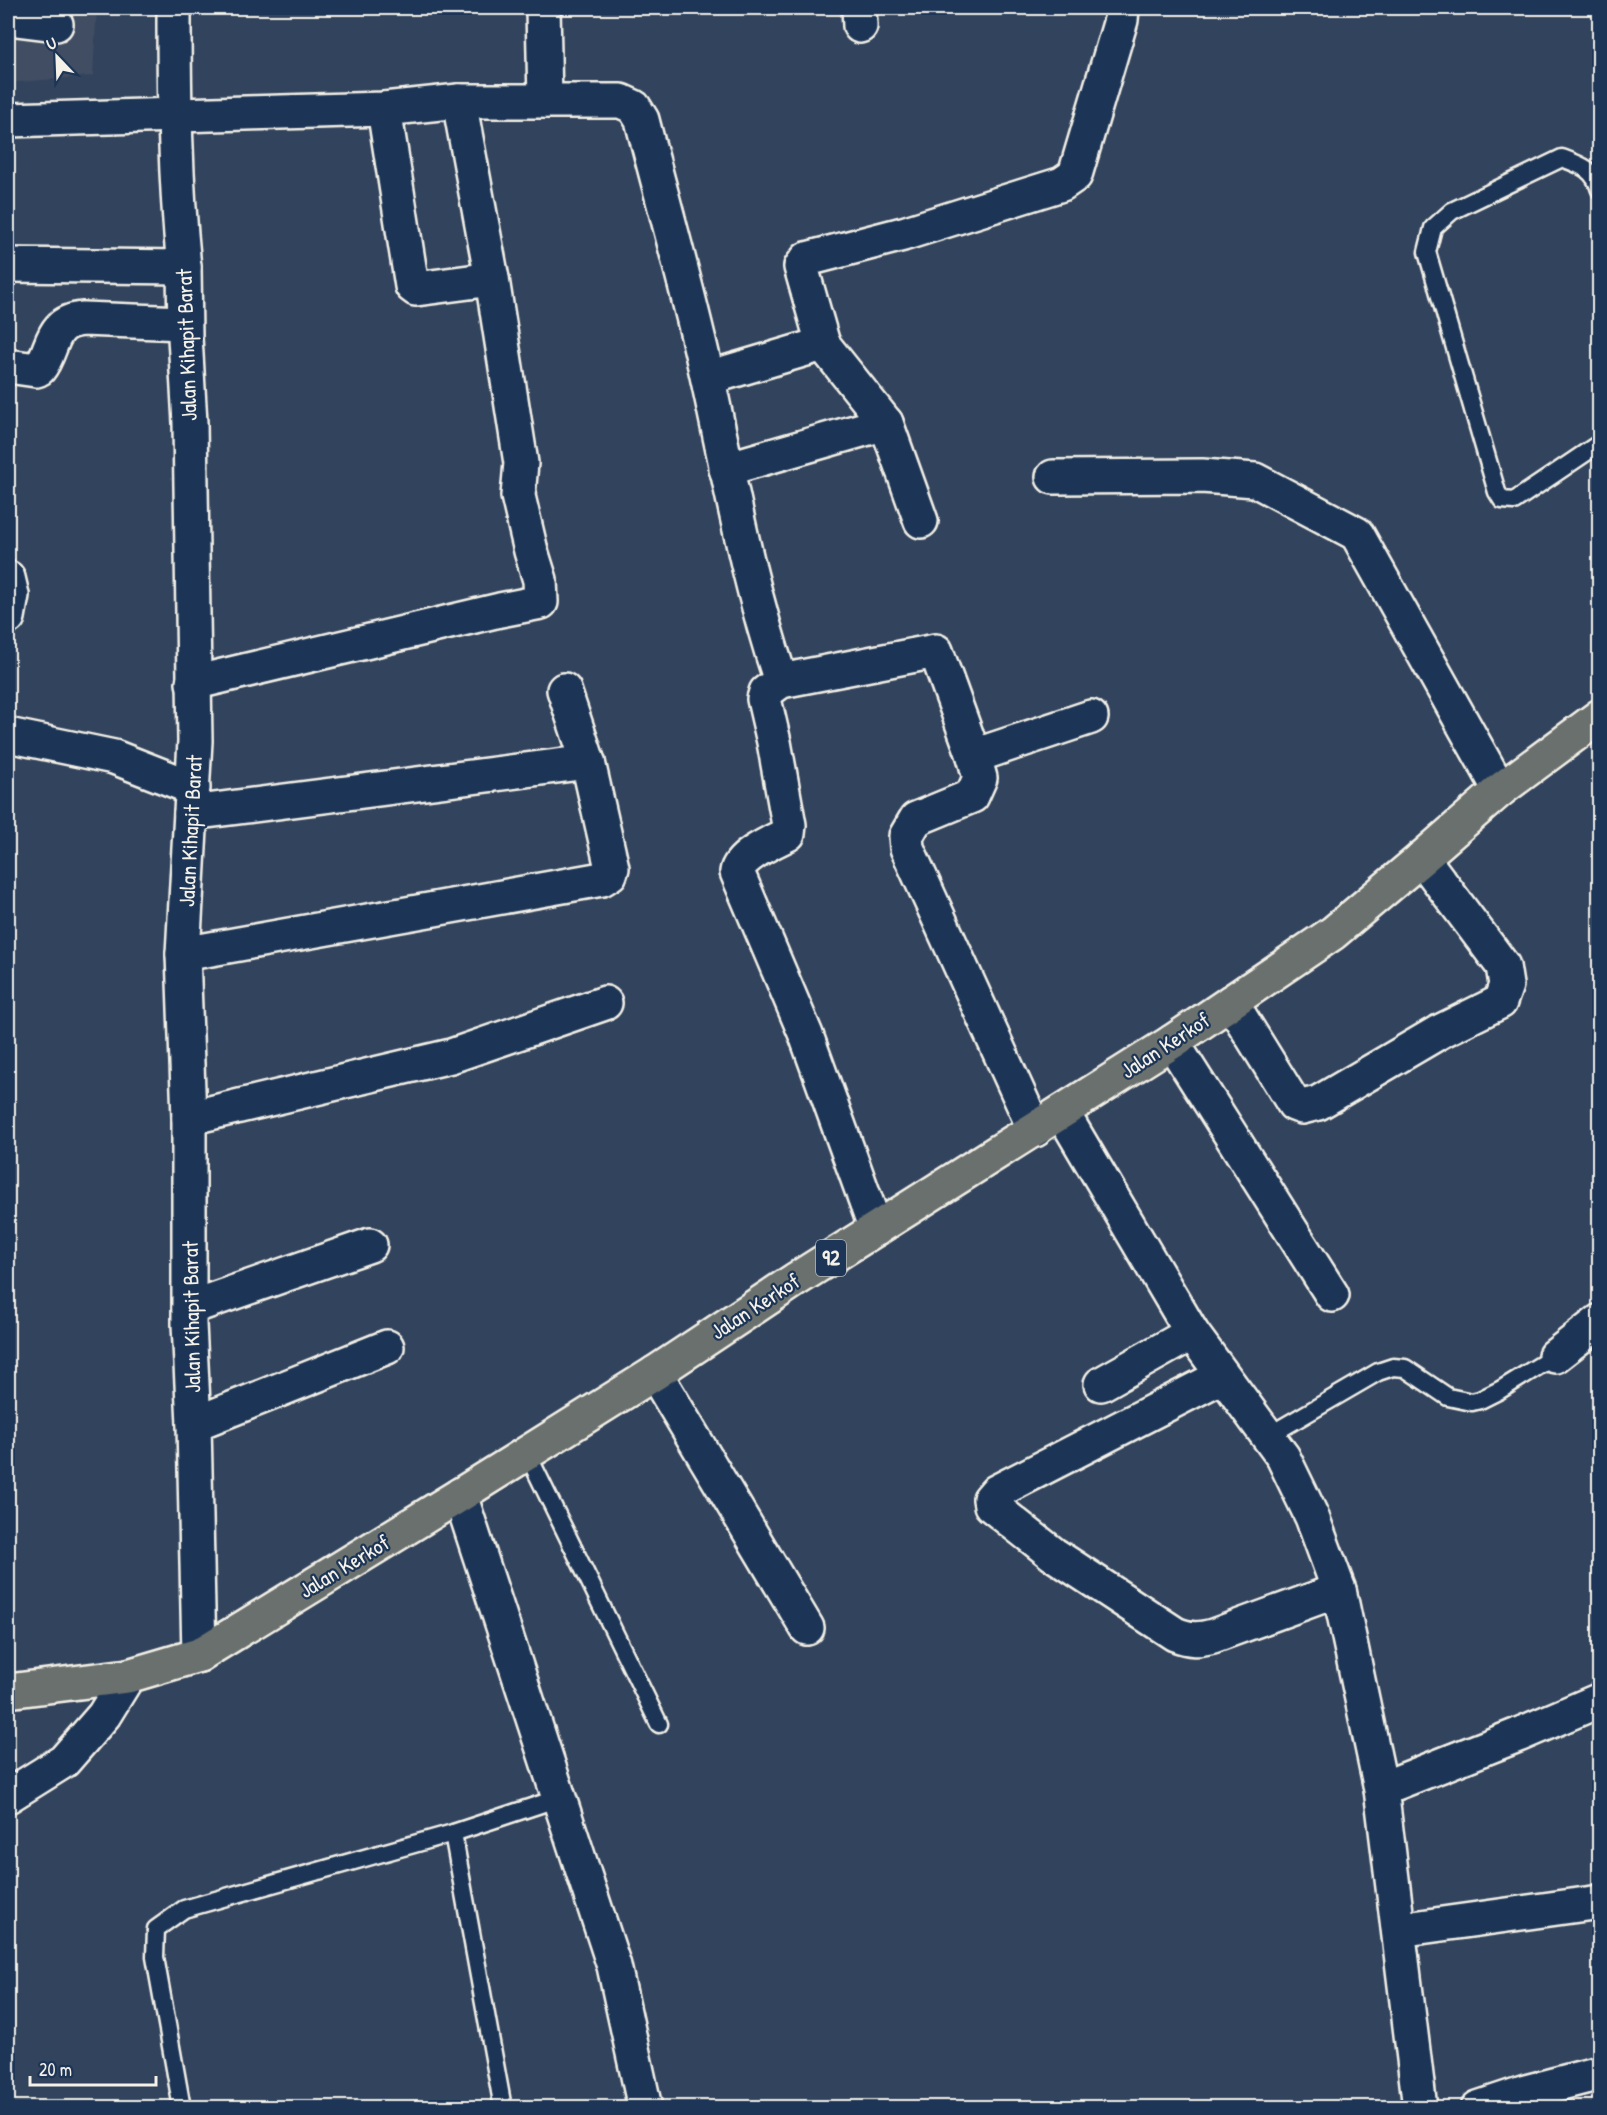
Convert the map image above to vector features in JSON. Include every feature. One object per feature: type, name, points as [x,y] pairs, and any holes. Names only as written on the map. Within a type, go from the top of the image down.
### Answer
[{"type":"main road","name":"Jalan Kerkof","points":[[8,1692],[128,1676],[199,1654],[460,1495],[1172,1042],[1333,933],[1500,790],[1599,716]]},
{"type":"street","name":"Jalan Kihapit Barat","points":[[174,8],[174,114],[179,222],[184,267],[194,600],[195,741],[183,954],[189,1118],[189,1308],[199,1654]]},
{"type":"street","points":[[543,8],[544,101]]},
{"type":"street","points":[[921,521],[886,423],[824,344],[801,267],[807,259],[903,234],[1062,184],[1076,175],[1126,13]]},
{"type":"street","points":[[8,18],[56,24]]},
{"type":"street","points":[[8,120],[384,109],[459,102],[621,101],[634,107],[642,120],[708,378],[726,469],[764,630],[781,681]]},
{"type":"street","points":[[193,683],[541,602],[540,580],[518,496],[520,463],[492,279],[459,102]]},
{"type":"street","points":[[384,109],[412,286],[416,289],[492,279]]},
{"type":"street","points":[[8,265],[184,267]]},
{"type":"street","points":[[8,366],[39,369],[52,340],[69,322],[83,319],[184,323]]},
{"type":"street","points":[[708,378],[824,344]]},
{"type":"street","points":[[726,469],[886,423]]},
{"type":"street","points":[[1053,477],[1202,476],[1255,480],[1357,534],[1500,790]]},
{"type":"street","points":[[8,578],[12,595],[8,617]]},
{"type":"street","points":[[876,1230],[806,1035],[737,872],[738,866],[747,857],[788,834],[789,825],[764,699],[766,692],[781,681],[936,651],[980,778],[972,796],[916,819],[906,836],[907,848],[1035,1130]]},
{"type":"street","points":[[183,954],[602,879],[610,874],[612,868],[588,762],[564,690]]},
{"type":"street","points":[[974,756],[1091,717]]},
{"type":"street","points":[[8,735],[114,757],[192,801],[588,762]]},
{"type":"street","points":[[1230,1002],[1294,1104],[1302,1107],[1317,1104],[1439,1032],[1500,1002],[1506,985],[1503,966],[1422,858]]},
{"type":"street","points":[[189,1118],[451,1056],[605,1003]]},
{"type":"street","points":[[1172,1042],[1332,1295]]},
{"type":"street","points":[[1062,1112],[1192,1333],[1283,1457],[1311,1517],[1339,1590],[1382,1789],[1420,2108]]},
{"type":"street","points":[[189,1308],[370,1245]]},
{"type":"street","points":[[1555,1356],[1599,1321]]},
{"type":"street","points":[[1101,1384],[1192,1333]]},
{"type":"street","points":[[194,1424],[387,1347]]},
{"type":"street","points":[[655,1373],[807,1628]]},
{"type":"street","points":[[1222,1376],[996,1492],[990,1498],[992,1505],[1053,1554],[1175,1634],[1188,1639],[1196,1640],[1213,1636],[1339,1590]]},
{"type":"street","points":[[460,1495],[614,1966],[645,2108]]},
{"type":"street","points":[[8,1796],[64,1761],[104,1715],[128,1676]]},
{"type":"street","points":[[1382,1789],[1599,1700]]},
{"type":"street","points":[[1399,1930],[1599,1902]]},
{"type":"street","points":[[1478,2108],[1526,2092],[1599,2073]]},
{"type":"lane","points":[[1599,190],[1597,178],[1582,166],[1563,158],[1452,211],[1433,228],[1426,252],[1497,492],[1502,500],[1514,501],[1599,443]]},
{"type":"lane","points":[[1268,1436],[1385,1370],[1405,1368],[1448,1397],[1472,1402],[1517,1380],[1555,1356]]},
{"type":"lane","points":[[527,1453],[659,1724]]},
{"type":"lane","points":[[183,2108],[155,1958],[156,1929],[184,1909],[453,1833],[559,1798]]},
{"type":"lane","points":[[453,1833],[503,2108]]},
{"type":"shaded area","points":[[8,8],[97,8],[93,76],[8,83]]}]
